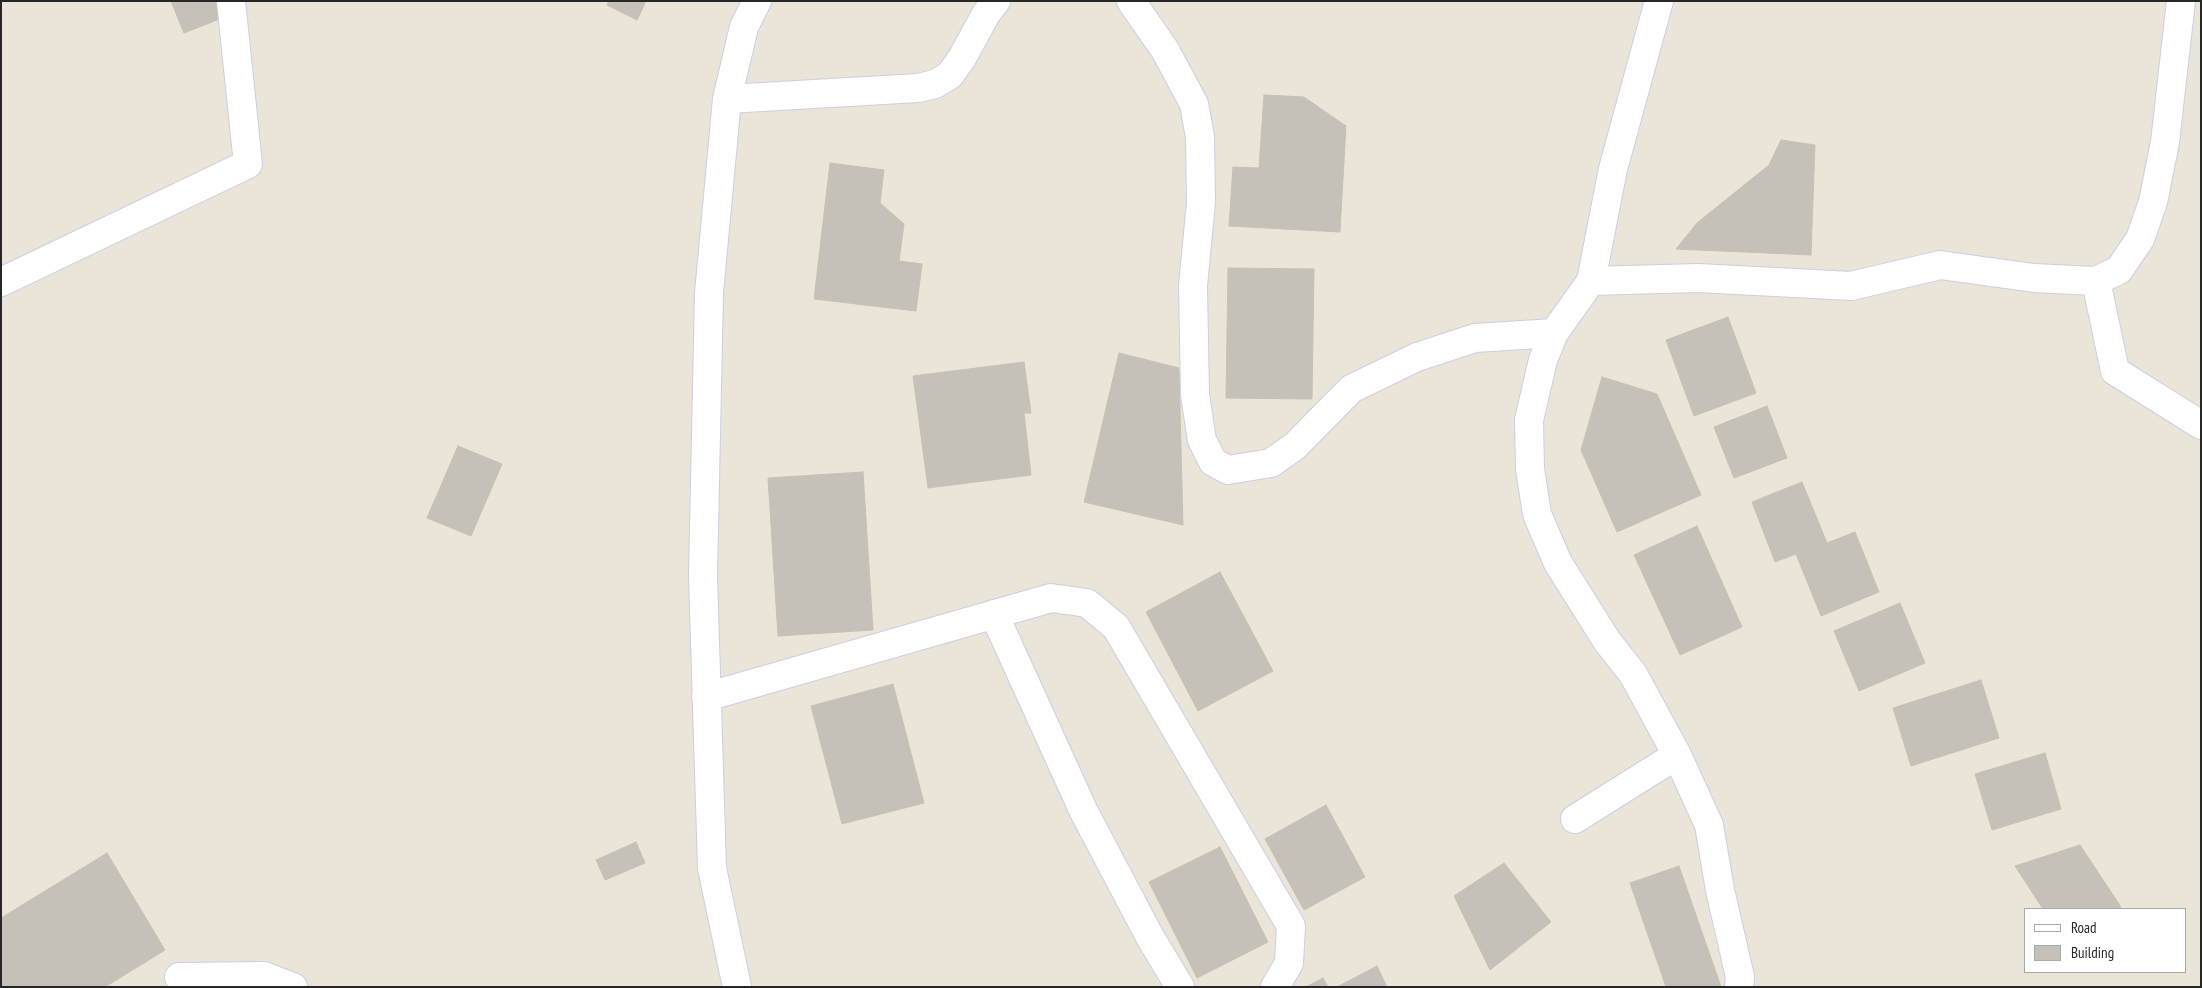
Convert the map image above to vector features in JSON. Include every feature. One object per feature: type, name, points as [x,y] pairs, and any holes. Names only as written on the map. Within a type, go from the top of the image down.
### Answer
[{"type":"street","points":[[1,282],[248,164],[231,1]]},
{"type":"street","points":[[737,986],[712,868],[703,576],[709,294],[727,99],[744,27],[757,1]]},
{"type":"street","points":[[727,99],[918,88],[935,84],[950,75],[962,58],[986,14],[996,1]]},
{"type":"street","points":[[1130,1],[1175,67],[1194,104],[1198,129],[1201,202],[1193,286],[1195,394],[1202,440],[1213,462],[1228,470],[1271,463],[1295,446],[1351,389],[1417,357],[1475,338],[1554,333]]},
{"type":"street","points":[[1659,1],[1613,170],[1591,281],[1554,333],[1543,360],[1529,420],[1530,469],[1537,514],[1558,563],[1607,641],[1633,674],[1677,755],[1709,825],[1720,890],[1740,977],[1739,987]]},
{"type":"street","points":[[1591,281],[1698,278],[1851,286],[1940,265],[2034,278],[2096,282],[2119,270],[2140,239],[2153,202],[2165,142],[2181,1]]},
{"type":"street","points":[[2096,282],[2115,371],[2201,425]]},
{"type":"street","points":[[706,697],[1051,598],[1088,603],[1116,627],[1291,926],[1289,963],[1275,987]]},
{"type":"street","points":[[994,614],[1084,812],[1150,937],[1180,987]]},
{"type":"street","points":[[1575,819],[1677,755]]},
{"type":"street","points":[[179,977],[264,976],[293,987]]},
{"type":"building","points":[[171,1],[215,1],[222,18],[184,33]]},
{"type":"building","points":[[609,1],[646,1],[637,20],[607,5]]},
{"type":"building","points":[[1264,95],[1304,97],[1346,126],[1340,232],[1229,226],[1233,167],[1259,168]]},
{"type":"building","points":[[1781,140],[1815,145],[1811,255],[1676,249],[1697,223],[1769,165]]},
{"type":"building","points":[[830,163],[884,170],[880,203],[904,224],[899,261],[922,264],[916,311],[814,299]]},
{"type":"building","points":[[1228,268],[1314,269],[1312,399],[1226,398]]},
{"type":"building","points":[[1728,317],[1756,393],[1694,416],[1666,340]]},
{"type":"building","points":[[1119,353],[1179,368],[1183,525],[1084,502]]},
{"type":"building","points":[[1024,362],[1031,413],[1024,413],[1031,475],[928,488],[913,376]]},
{"type":"building","points":[[1602,377],[1657,394],[1701,495],[1617,532],[1581,450]]},
{"type":"building","points":[[1767,406],[1787,458],[1734,478],[1714,427]]},
{"type":"building","points":[[458,446],[502,464],[471,536],[427,518]]},
{"type":"building","points":[[863,472],[873,630],[778,636],[768,478]]},
{"type":"building","points":[[1802,482],[1827,543],[1855,532],[1879,592],[1821,616],[1796,554],[1775,562],[1752,502]]},
{"type":"building","points":[[1697,526],[1742,627],[1680,655],[1634,555]]},
{"type":"building","points":[[1220,572],[1273,671],[1198,711],[1146,612]]},
{"type":"building","points":[[1900,603],[1925,663],[1859,691],[1834,631]]},
{"type":"building","points":[[1981,680],[1999,738],[1911,766],[1893,708]]},
{"type":"building","points":[[893,684],[924,803],[842,824],[811,706]]},
{"type":"building","points":[[2045,753],[2061,809],[1992,830],[1975,774]]},
{"type":"building","points":[[1326,805],[1365,877],[1304,910],[1265,839]]},
{"type":"building","points":[[636,842],[645,863],[605,880],[596,860]]},
{"type":"building","points":[[2080,845],[2121,907],[2042,908],[2015,866]]},
{"type":"building","points":[[1220,847],[1268,942],[1197,978],[1149,882]]},
{"type":"building","points":[[107,853],[165,950],[105,987],[1,987],[1,918]]},
{"type":"building","points":[[1504,863],[1551,922],[1490,970],[1454,896]]},
{"type":"building","points":[[1679,866],[1721,987],[1666,987],[1630,883]]},
{"type":"building","points":[[1377,966],[1387,987],[1337,987]]},
{"type":"building","points":[[1323,978],[1328,987],[1306,987]]}]
